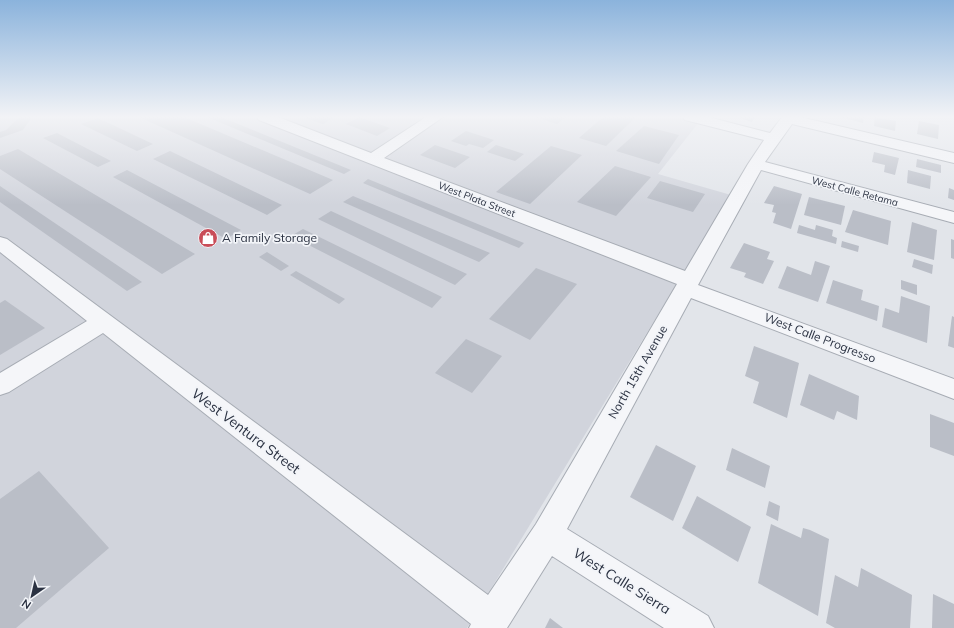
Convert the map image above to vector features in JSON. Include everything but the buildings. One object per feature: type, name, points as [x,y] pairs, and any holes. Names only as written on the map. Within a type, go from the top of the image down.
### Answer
[{"type":"street","name":"West Plata Street","points":[[339,146],[688,284]]},
{"type":"street","points":[[371,159],[391,146]]},
{"type":"street","name":"North 15th Avenue","points":[[489,624],[547,535],[756,164],[768,146]]},
{"type":"street","points":[[906,146],[954,158]]},
{"type":"street","name":"West Calle Retama","points":[[756,164],[954,218]]},
{"type":"street","name":"West Ventura Street","points":[[0,243],[104,322],[489,624]]},
{"type":"street","name":"West Calle Progresso","points":[[688,284],[954,389]]},
{"type":"street","points":[[0,385],[104,322]]},
{"type":"street","name":"West Calle Sierra","points":[[547,535],[696,628]]},
{"type":"shaded area","points":[[0,146],[680,146],[658,174],[731,195],[467,628],[0,628]]},
{"type":"place","name":"A Family Storage","points":[[208,238]]}]
